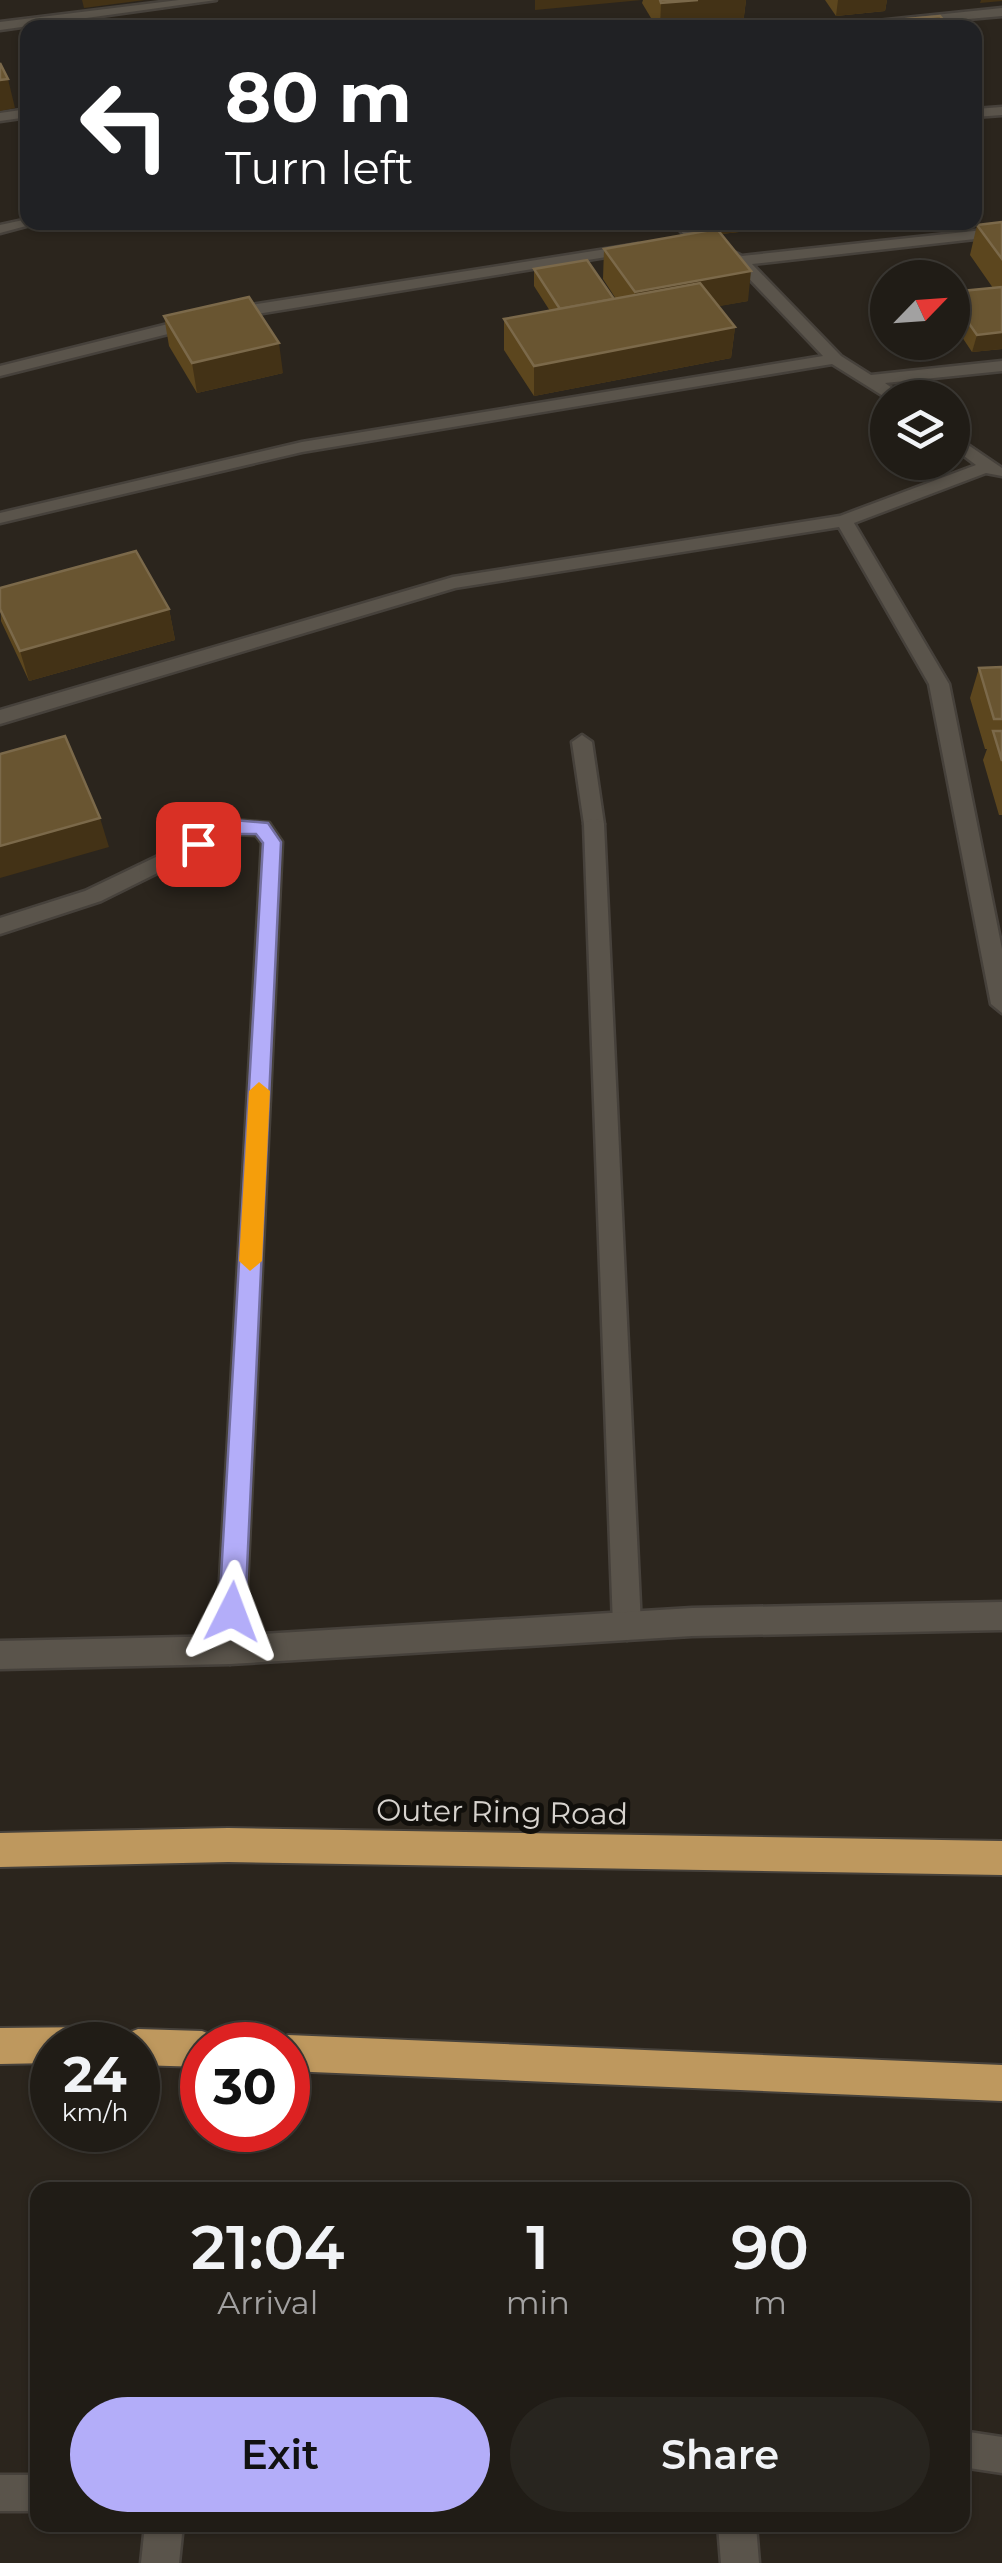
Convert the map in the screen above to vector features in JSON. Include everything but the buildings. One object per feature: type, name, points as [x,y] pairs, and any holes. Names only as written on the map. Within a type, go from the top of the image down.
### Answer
[{"type":"highway","name":"Outer Ring Road","points":[[0,1850],[228,1846],[1002,1858]]},
{"type":"highway","points":[[0,2046],[30,2046]]},
{"type":"highway","points":[[310,2054],[1002,2083]]},
{"type":"street","points":[[48,20],[210,0]]},
{"type":"street","points":[[909,20],[1002,12]]},
{"type":"street","points":[[688,230],[696,239],[740,261],[835,359],[873,379],[1002,366]]},
{"type":"street","points":[[740,261],[1002,232]]},
{"type":"street","points":[[676,242],[696,239]]},
{"type":"street","points":[[0,371],[232,313],[657,245]]},
{"type":"street","points":[[0,518],[302,447],[835,359]]},
{"type":"street","points":[[970,452],[995,471]]},
{"type":"street","points":[[0,718],[453,584],[844,521],[995,471]]},
{"type":"street","points":[[844,521],[939,684],[1002,1004]]},
{"type":"street","points":[[582,742],[594,824],[627,1626]]},
{"type":"street","points":[[0,926],[93,896],[233,827],[262,828],[272,842],[230,1650]]},
{"type":"street","points":[[0,1655],[230,1650],[627,1626],[1002,1616]]},
{"type":"street","points":[[970,2450],[1002,2455]]},
{"type":"street","points":[[0,2493],[30,2493]]},
{"type":"street","points":[[160,2563],[163,2532]]},
{"type":"street","points":[[738,2532],[740,2563]]},
{"type":"slow traffic","points":[[250,1261],[259,1091]]},
{"type":"route","points":[[198,844],[233,827],[262,828],[272,842],[232,1612]]}]
